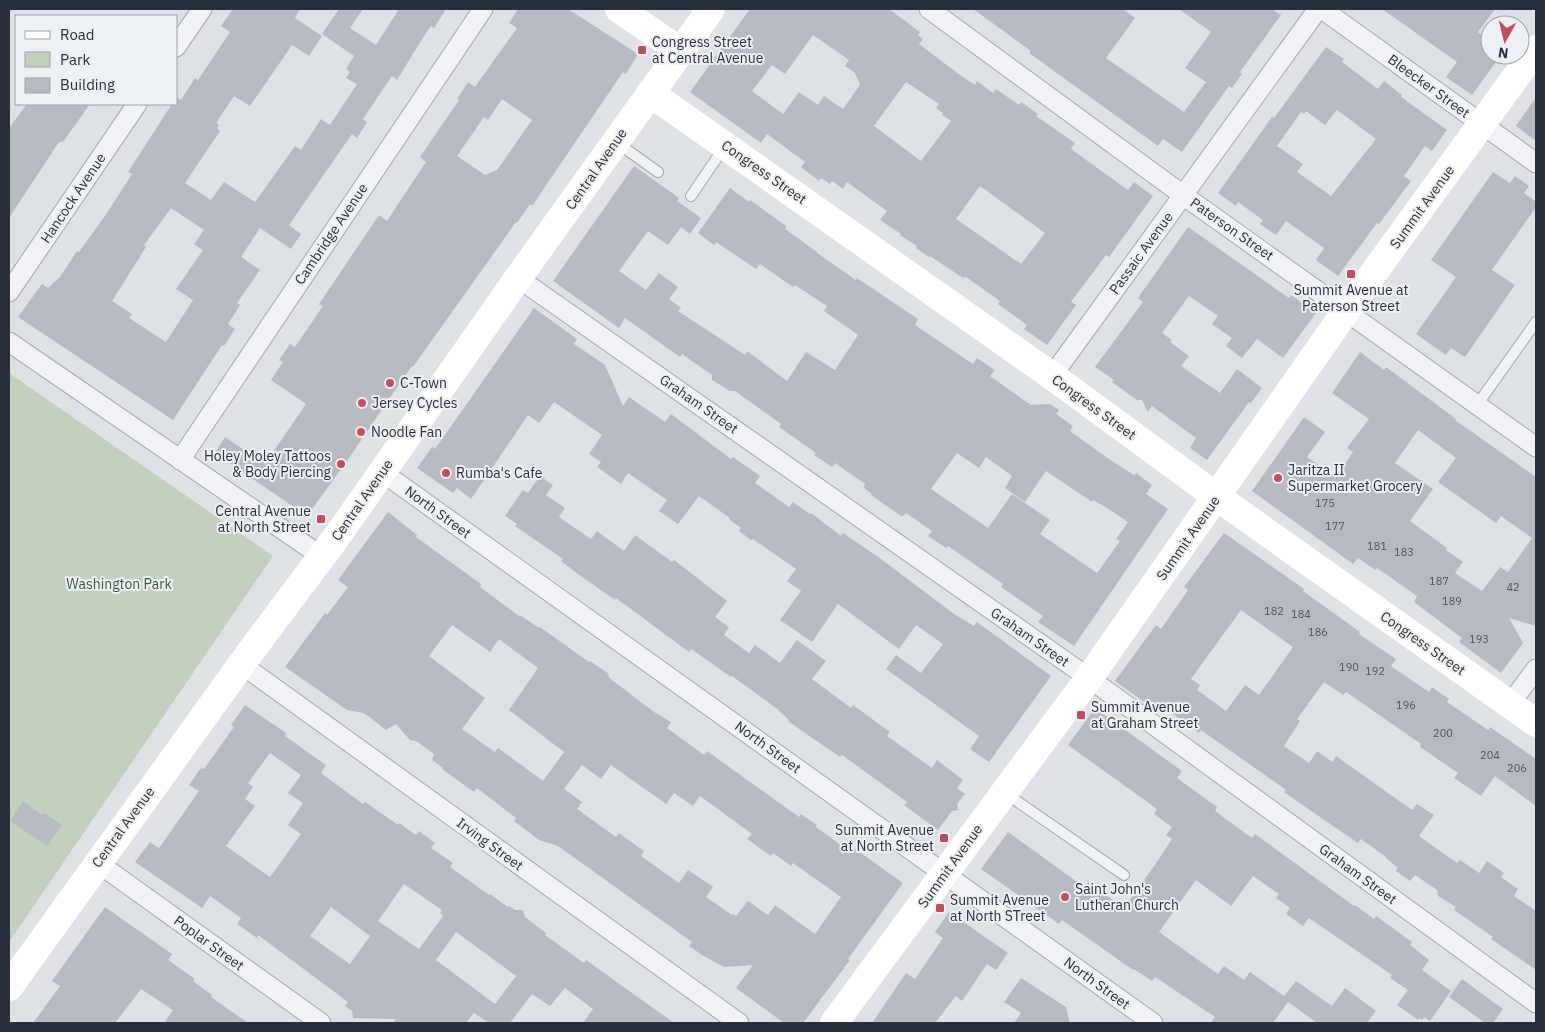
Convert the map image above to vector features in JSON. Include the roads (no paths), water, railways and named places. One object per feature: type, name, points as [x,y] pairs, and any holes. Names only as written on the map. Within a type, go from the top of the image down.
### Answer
[{"type":"street","points":[[178,44],[202,9]]},
{"type":"street","name":"Cambridge Avenue","points":[[180,460],[483,9]]},
{"type":"street","points":[[619,9],[680,51]]},
{"type":"street","name":"Central Avenue","points":[[9,987],[241,664],[338,535],[518,278],[711,9]]},
{"type":"street","name":"Paterson Street","points":[[929,9],[1183,195],[1536,447]]},
{"type":"street","name":"Passaic Avenue","points":[[1052,376],[1318,9]]},
{"type":"street","name":"Bleecker Street","points":[[1322,9],[1536,162]]},
{"type":"street","name":"Summit Avenue","points":[[834,1023],[1089,678],[1346,311],[1536,49]]},
{"type":"street","name":"Congress Street","points":[[650,93],[1052,376],[1217,497],[1536,723]]},
{"type":"street","name":"Hancock Avenue","points":[[9,292],[136,105]]},
{"type":"street","name":"Graham Street","points":[[518,278],[1089,678],[1536,1003]]},
{"type":"street","points":[[9,342],[321,556]]},
{"type":"street","name":"North Street","points":[[382,472],[1153,1023]]},
{"type":"street","name":"Irving Street","points":[[241,664],[739,1023]]},
{"type":"street","points":[[1510,704],[1536,669]]},
{"type":"street","name":"Poplar Street","points":[[98,863],[321,1023]]},
{"type":"lane","points":[[615,142],[658,172]]},
{"type":"lane","points":[[691,196],[726,145]]},
{"type":"lane","points":[[1477,404],[1536,322]]},
{"type":"lane","points":[[1005,792],[1124,875]]},
{"type":"place","name":"Congress Street at Central Avenue","points":[[642,50]]},
{"type":"place","name":"Summit Avenue at Paterson Street","points":[[1351,274]]},
{"type":"place","name":"C-Town","points":[[390,383]]},
{"type":"place","name":"Jersey Cycles","points":[[362,403]]},
{"type":"place","name":"Noodle Fan","points":[[361,432]]},
{"type":"place","name":"Holey Moley Tattoos & Body Piercing","points":[[341,464]]},
{"type":"place","name":"Rumba's Cafe","points":[[446,473]]},
{"type":"place","name":"Jaritza II Supermarket Grocery","points":[[1278,478]]},
{"type":"place","name":"Central Avenue at North Street","points":[[321,519]]},
{"type":"place","name":"Summit Avenue at Graham Street","points":[[1081,715]]},
{"type":"place","name":"Summit Avenue at North Street","points":[[944,838]]},
{"type":"place","name":"Saint John's Lutheran Church","points":[[1065,897]]},
{"type":"place","name":"Summit Avenue at North STreet","points":[[940,908]]},
{"type":"park label","name":"Washington Park","points":[[119,584]]}]
